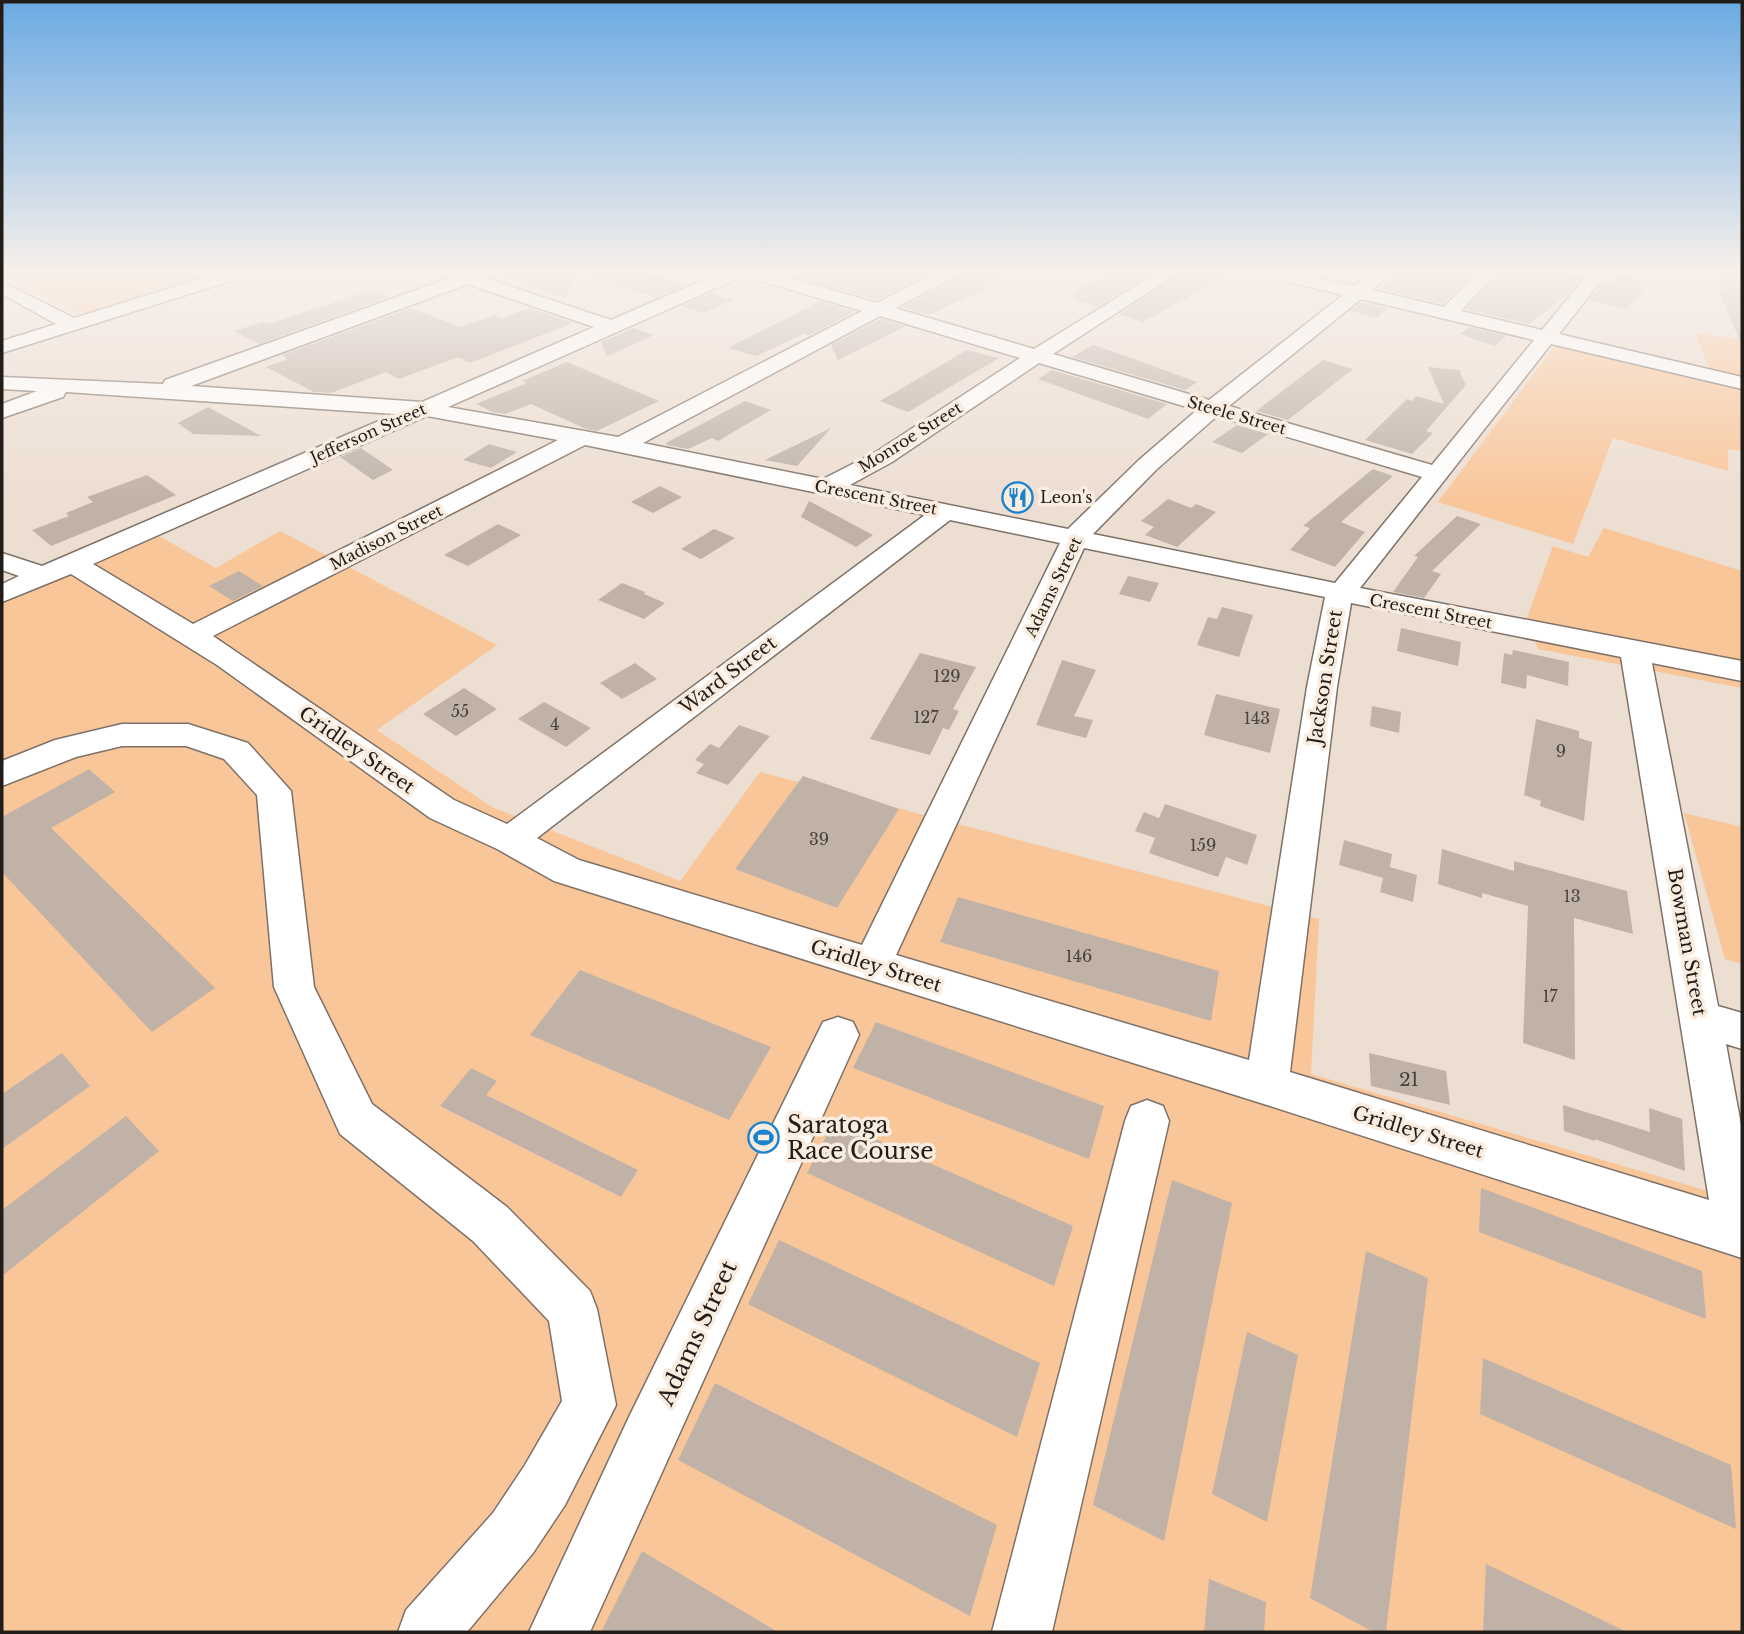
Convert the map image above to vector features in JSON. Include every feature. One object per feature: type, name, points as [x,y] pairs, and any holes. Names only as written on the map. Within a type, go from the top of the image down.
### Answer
[{"type":"street","points":[[159,390],[266,349]]},
{"type":"street","name":"Jefferson Street","points":[[2,594],[561,349]]},
{"type":"street","points":[[621,445],[802,349]]},
{"type":"street","name":"Steele Street","points":[[1009,349],[1438,474]]},
{"type":"street","name":"Monroe Street","points":[[827,487],[884,457],[1047,349]]},
{"type":"street","name":"Adams Street","points":[[872,965],[1076,536],[1102,508],[1213,408],[1286,349]]},
{"type":"street","name":"Jackson Street","points":[[1267,1085],[1322,687],[1341,593],[1538,349]]},
{"type":"street","points":[[1600,349],[1742,383]]},
{"type":"street","name":"Crescent Street","points":[[2,383],[159,390],[424,409],[621,445],[1076,536],[1341,593],[1742,671]]},
{"type":"street","points":[[2,411],[71,387]]},
{"type":"street","name":"Madison Street","points":[[191,636],[580,438]]},
{"type":"street","name":"Ward Street","points":[[510,841],[946,511]]},
{"type":"street","name":"Gridley Street","points":[[2,561],[58,570],[191,636],[228,658],[442,809],[567,871],[1267,1085],[1740,1234]]},
{"type":"street","name":"Bowman Street","points":[[1635,651],[1700,1019],[1726,1081],[1740,1234]]},
{"type":"street","points":[[2,774],[67,748],[122,735],[188,735],[236,751],[274,791],[294,987],[356,1118],[490,1224],[572,1309],[589,1405],[545,1485],[513,1533],[428,1632]]},
{"type":"street","points":[[1700,1019],[1742,1031]]},
{"type":"street","name":"Adams Street","points":[[559,1632],[648,1436],[838,1035]]},
{"type":"street","points":[[1022,1632],[1147,1121]]},
{"type":"shaded area","points":[[1552,349],[1577,349],[1715,383],[1702,349],[1742,349],[1742,451],[1728,449],[1728,471],[1613,438],[1573,544],[1438,502]]},
{"type":"shaded area","points":[[1604,528],[1742,571],[1742,688],[1538,649],[1527,618],[1553,546],[1588,557]]},
{"type":"shaded area","name":"Saratoga Race Course","points":[[280,531],[497,645],[377,730],[492,807],[680,881],[760,772],[1319,919],[1311,1074],[1742,1201],[1742,1632],[2,1632],[2,601],[157,535],[216,568]]},
{"type":"shaded area","points":[[1684,813],[1742,827],[1742,964],[1725,959]]},
{"type":"building","points":[[298,349],[505,349],[470,363],[458,357],[399,379],[386,372],[331,393],[314,392],[266,367],[288,359],[282,355]]},
{"type":"building","points":[[604,349],[622,349],[607,356]]},
{"type":"building","points":[[732,349],[771,349],[756,356]]},
{"type":"building","points":[[833,349],[859,349],[838,360]]},
{"type":"building","points":[[1086,349],[1106,349],[1197,382],[1185,390],[1072,357]]},
{"type":"building","points":[[967,350],[999,358],[908,412],[880,401]]},
{"type":"building","points":[[1323,360],[1353,369],[1288,420],[1256,411]]},
{"type":"building","points":[[567,362],[659,401],[597,431],[586,429],[531,404],[505,414],[492,412],[476,404],[527,383],[522,381]]},
{"type":"building","points":[[1428,367],[1459,370],[1466,385],[1426,431],[1433,433],[1412,454],[1365,440],[1407,399],[1412,401],[1416,396],[1444,404]]},
{"type":"building","points":[[1052,370],[1167,404],[1148,419],[1038,379]]},
{"type":"building","points":[[745,401],[771,410],[718,441],[712,438],[688,449],[667,445],[666,443]]},
{"type":"building","points":[[208,407],[261,436],[193,434],[178,423]]},
{"type":"building","points":[[1237,425],[1268,434],[1242,453],[1212,442]]},
{"type":"building","points":[[831,428],[797,466],[765,460]]},
{"type":"building","points":[[489,444],[517,452],[491,468],[463,460]]},
{"type":"building","points":[[361,448],[393,470],[373,480],[340,457]]},
{"type":"building","points":[[1373,469],[1393,476],[1341,522],[1365,532],[1335,567],[1290,550],[1310,528],[1303,526]]},
{"type":"building","points":[[147,475],[176,495],[51,546],[32,530],[69,516],[66,513],[93,502],[87,497]]},
{"type":"building","points":[[660,486],[682,497],[653,513],[631,502]]},
{"type":"building","points":[[1168,499],[1191,508],[1196,504],[1216,512],[1177,547],[1145,535],[1154,527],[1141,521]]},
{"type":"building","points":[[809,501],[873,535],[856,547],[801,517]]},
{"type":"building","points":[[1457,516],[1481,524],[1432,571],[1441,574],[1424,598],[1393,592],[1418,557],[1414,556]]},
{"type":"building","points":[[498,524],[521,535],[468,566],[444,555]]},
{"type":"building","points":[[714,529],[735,538],[701,559],[681,549]]},
{"type":"building","points":[[239,571],[263,586],[233,601],[209,586]]},
{"type":"building","points":[[1128,576],[1159,583],[1150,602],[1119,594]]},
{"type":"building","points":[[622,583],[665,603],[644,619],[598,600]]},
{"type":"building","points":[[1222,607],[1253,615],[1239,657],[1197,645],[1208,617],[1217,619]]},
{"type":"building","points":[[1401,628],[1461,642],[1458,666],[1397,651]]},
{"type":"building","points":[[1513,650],[1569,662],[1568,686],[1527,675],[1526,689],[1501,683],[1504,653],[1512,655]]},
{"type":"building","points":[[920,653],[976,667],[953,709],[959,711],[949,730],[943,728],[930,755],[870,739]]},
{"type":"building","points":[[1062,660],[1096,670],[1074,716],[1093,720],[1086,738],[1036,725]]},
{"type":"building","points":[[635,663],[657,679],[622,699],[600,683]]},
{"type":"building","points":[[464,688],[497,709],[456,736],[423,714]]},
{"type":"building","points":[[1216,694],[1280,709],[1270,753],[1204,735]]},
{"type":"building","points":[[544,702],[591,728],[566,747],[518,719]]},
{"type":"building","points":[[1372,706],[1401,712],[1399,733],[1370,726]]},
{"type":"building","points":[[1536,719],[1579,731],[1579,738],[1592,742],[1584,821],[1540,806],[1541,801],[1524,795]]},
{"type":"building","points":[[739,725],[770,736],[728,785],[696,773],[704,764],[695,760],[710,744],[719,748]]},
{"type":"building","points":[[89,769],[115,792],[51,828],[215,988],[152,1032],[2,872],[2,817]]},
{"type":"building","points":[[803,776],[899,809],[837,908],[735,869]]},
{"type":"building","points":[[1165,804],[1257,835],[1247,865],[1226,857],[1218,877],[1149,853],[1155,838],[1135,831],[1144,812],[1159,818]]},
{"type":"building","points":[[1344,840],[1392,854],[1390,867],[1417,875],[1413,902],[1380,892],[1383,878],[1339,865]]},
{"type":"building","points":[[1442,849],[1514,871],[1514,861],[1627,891],[1633,934],[1574,918],[1575,1060],[1523,1043],[1528,906],[1482,893],[1482,898],[1438,884]]},
{"type":"building","points":[[958,897],[1219,971],[1211,1021],[940,942]]},
{"type":"building","points":[[580,970],[771,1047],[729,1120],[530,1035]]},
{"type":"building","points":[[876,1022],[1104,1106],[1089,1159],[853,1068]]},
{"type":"building","points":[[62,1053],[90,1086],[2,1149],[2,1094]]},
{"type":"building","points":[[1369,1053],[1446,1071],[1450,1105],[1371,1086]]},
{"type":"building","points":[[471,1068],[497,1081],[486,1095],[638,1170],[621,1197],[440,1106]]},
{"type":"building","points":[[1563,1105],[1650,1132],[1649,1108],[1682,1119],[1685,1171],[1595,1139],[1564,1131]]},
{"type":"building","points":[[126,1116],[159,1151],[2,1276],[2,1210]]},
{"type":"building","points":[[834,1121],[1073,1226],[1054,1286],[807,1173]]},
{"type":"building","points":[[1172,1180],[1232,1203],[1164,1541],[1093,1505]]},
{"type":"building","points":[[1481,1188],[1702,1271],[1706,1319],[1479,1232]]},
{"type":"building","points":[[779,1240],[1040,1363],[1017,1437],[748,1304]]},
{"type":"building","points":[[1366,1251],[1428,1278],[1386,1632],[1373,1632],[1310,1598]]},
{"type":"building","points":[[1247,1332],[1298,1355],[1267,1522],[1212,1494]]},
{"type":"building","points":[[1483,1358],[1731,1465],[1736,1529],[1480,1414]]},
{"type":"building","points":[[715,1383],[997,1525],[970,1616],[678,1460]]},
{"type":"building","points":[[642,1551],[778,1632],[601,1632]]},
{"type":"building","points":[[1486,1564],[1627,1632],[1483,1632]]},
{"type":"building","points":[[1209,1579],[1266,1602],[1264,1632],[1204,1632]]},
{"type":"place","name":"Leon's","points":[[1017,497]]},
{"type":"place","name":"Saratoga Race Course","points":[[764,1138]]}]
